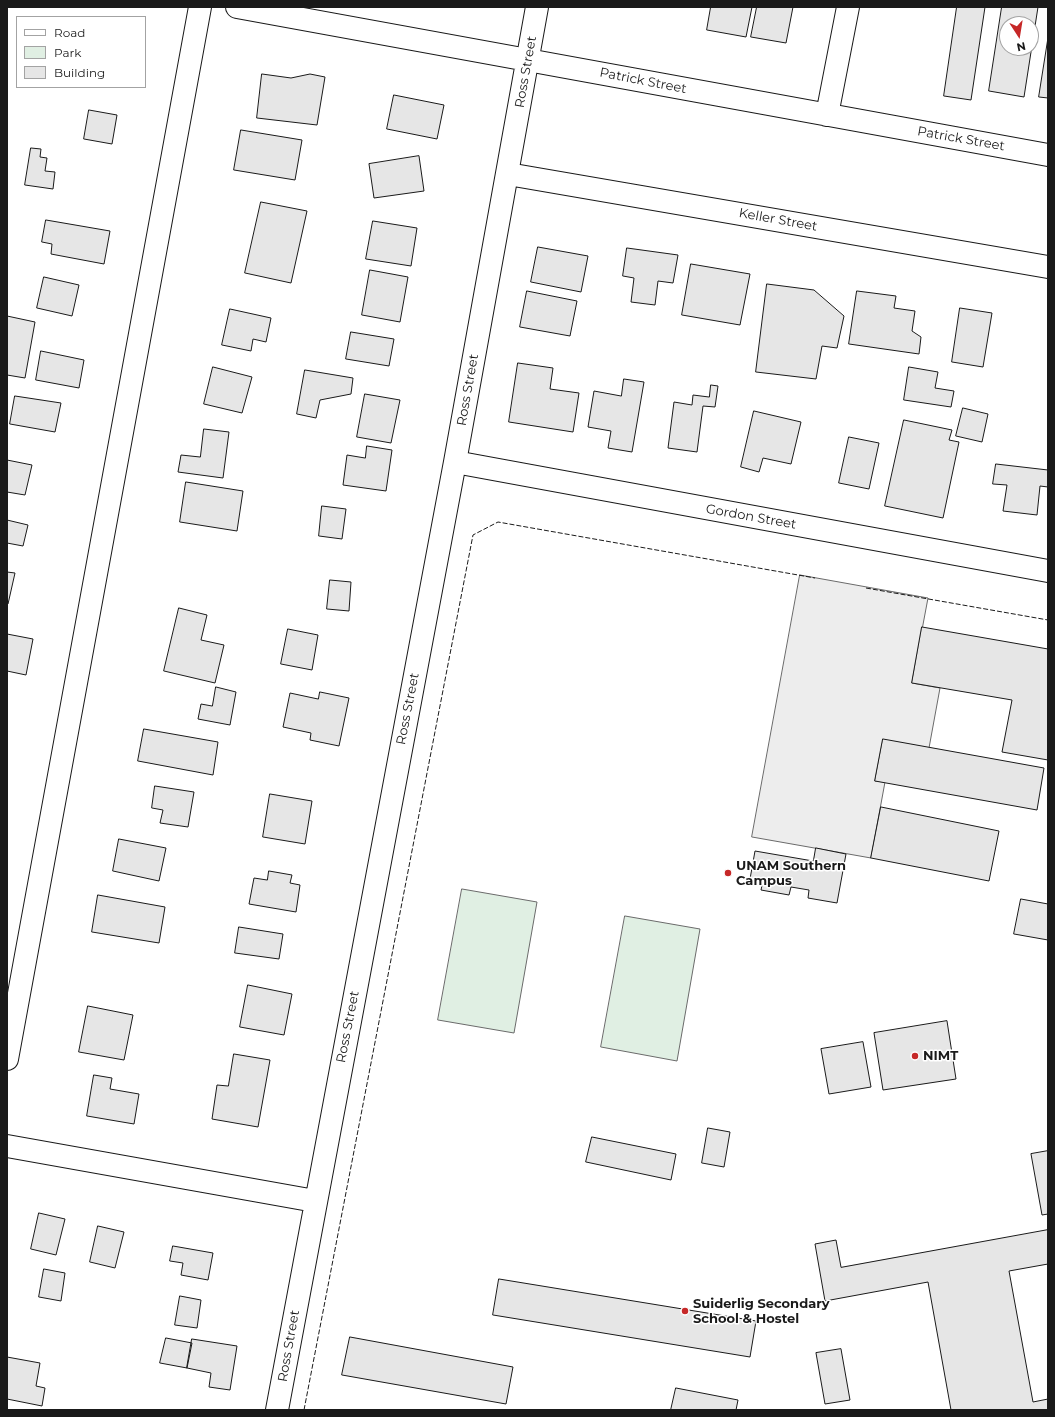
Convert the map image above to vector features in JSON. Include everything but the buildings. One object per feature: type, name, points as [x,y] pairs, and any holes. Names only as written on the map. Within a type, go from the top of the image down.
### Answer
[{"type":"street","points":[[7,1059],[200,7]]},
{"type":"street","name":"Patrick Street","points":[[237,7],[1048,155]]},
{"type":"street","name":"Ross Street","points":[[277,1410],[315,1201],[455,462],[537,7]]},
{"type":"street","points":[[827,115],[848,7]]},
{"type":"street","name":"Keller Street","points":[[508,174],[1048,267]]},
{"type":"street","name":"Gordon Street","points":[[455,462],[1048,571]]},
{"type":"street","points":[[7,1146],[315,1201]]},
{"type":"green space","points":[[462,889],[537,902],[514,1033],[438,1020]]},
{"type":"green space","points":[[625,916],[700,929],[677,1061],[601,1047]]},
{"type":"shaded area","points":[[800,575],[928,598],[912,683],[940,688],[929,748],[883,740],[875,781],[885,782],[871,858],[752,837]]},
{"type":"fence","points":[[304,1410],[473,535],[498,522],[815,578]]},
{"type":"fence","points":[[866,588],[1048,620]]},
{"type":"place","name":"UNAM Southern Campus","points":[[728,873]]},
{"type":"place","name":"NIMT","points":[[915,1056]]},
{"type":"place","name":"Suiderlig Secondary School & Hostel","points":[[685,1311]]}]
